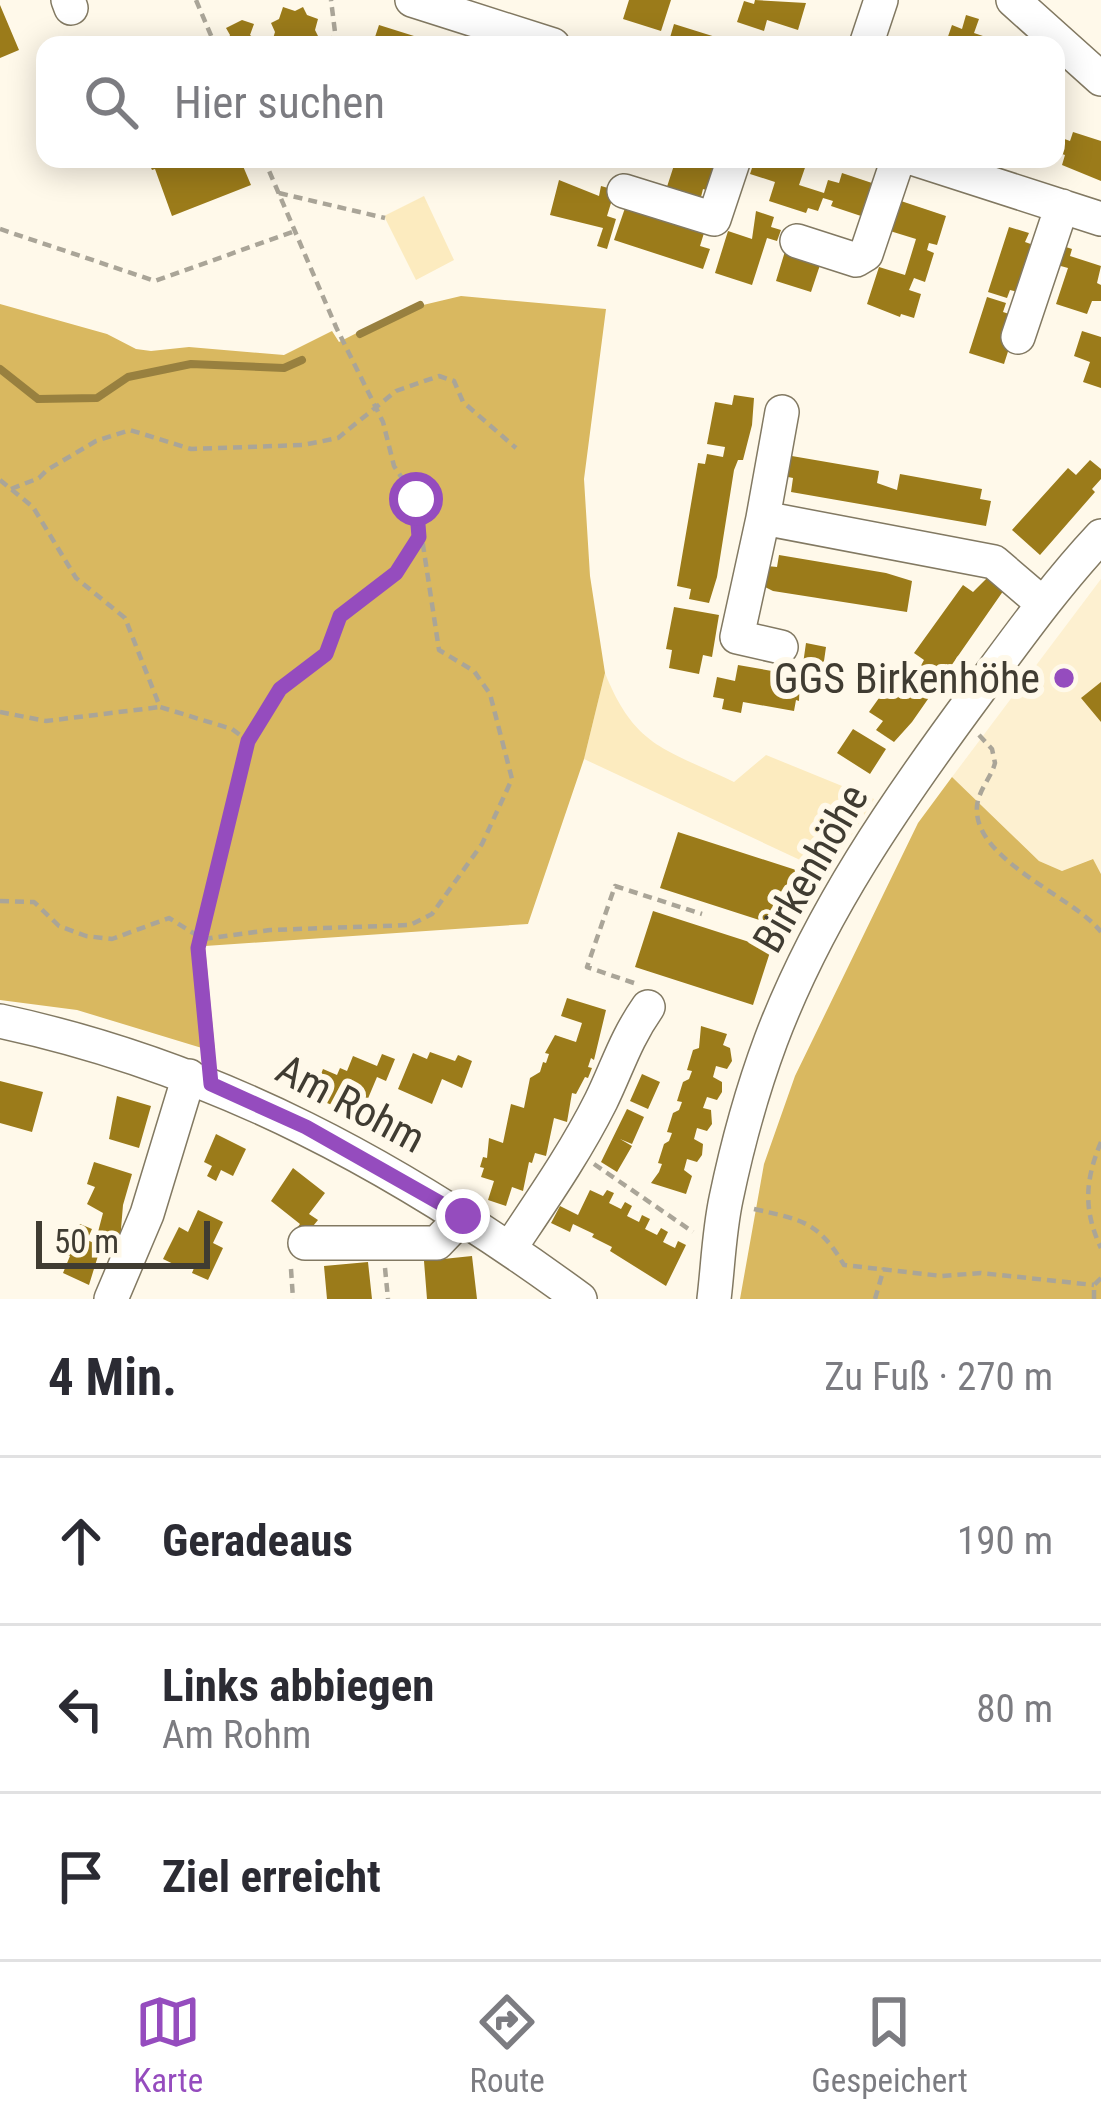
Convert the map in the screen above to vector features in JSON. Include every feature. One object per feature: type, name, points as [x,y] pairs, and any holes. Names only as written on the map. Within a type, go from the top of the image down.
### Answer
[{"type":"street","points":[[412,0],[525,36]]},
{"type":"street","points":[[869,36],[881,0]]},
{"type":"street","points":[[1013,0],[1053,36]]},
{"type":"street","points":[[1065,47],[1101,79]]},
{"type":"street","points":[[624,191],[714,218],[731,168]]},
{"type":"street","points":[[797,241],[856,260],[866,254],[895,168]]},
{"type":"street","points":[[943,168],[1101,220]]},
{"type":"street","points":[[1018,337],[1062,206]]},
{"type":"street","points":[[781,647],[737,637],[782,412]]},
{"type":"street","points":[[764,518],[994,562],[1043,604]]},
{"type":"street","name":"Birkenhöhe","points":[[714,1299],[725,1203],[770,1041],[805,961],[849,879],[913,780],[1043,604],[1101,536]]},
{"type":"street","points":[[510,1248],[573,1152],[603,1096],[624,1042],[648,1007]]},
{"type":"street","name":"Am Rohm","points":[[0,1022],[110,1049],[200,1080],[306,1127],[463,1216],[580,1299]]},
{"type":"street","points":[[111,1299],[200,1080]]},
{"type":"street","points":[[305,1243],[436,1243],[463,1216]]},
{"type":"path","points":[[196,0],[211,36]]},
{"type":"path","points":[[331,0],[333,36]]},
{"type":"path","points":[[0,901],[34,902],[59,926],[86,936],[112,938],[169,918],[203,939],[270,930],[410,926],[432,914],[482,844],[512,779],[490,694],[474,670],[439,650],[416,499],[394,466],[376,406],[268,168]]},
{"type":"path","points":[[279,194],[386,218]]},
{"type":"path","points":[[0,229],[155,281],[295,231]]},
{"type":"path","points":[[11,489],[40,478],[96,441],[130,430],[190,449],[315,444],[347,434],[406,386],[446,376],[473,412],[515,448]]},
{"type":"path","points":[[0,480],[33,507],[76,578],[125,618],[160,707]]},
{"type":"path","points":[[200,1080],[198,948],[248,741],[280,689],[326,654],[340,616],[396,573],[419,537]]},
{"type":"path","points":[[0,712],[46,721],[160,707],[232,729],[248,741]]},
{"type":"path","points":[[958,718],[992,749],[995,763],[980,790],[976,812],[985,831],[1037,886],[1081,912],[1101,932]]},
{"type":"path","points":[[648,1007],[637,984],[586,967],[615,886],[702,914]]},
{"type":"path","points":[[1101,1142],[1087,1175],[1087,1205],[1090,1226],[1101,1248]]},
{"type":"path","points":[[573,1152],[615,1176],[719,1251]]},
{"type":"path","points":[[725,1203],[808,1221],[830,1240],[844,1265],[1094,1285]]},
{"type":"path","points":[[874,1299],[884,1268]]},
{"type":"path","points":[[1094,1299],[1094,1285],[1101,1278]]},
{"type":"shaded area","points":[[424,196],[454,260],[416,280],[384,216]]},
{"type":"shaded area","points":[[461,296],[606,309],[584,479],[590,576],[605,673],[584,759],[528,924],[205,946],[215,1052],[77,1010],[0,1000],[0,304],[107,334],[136,349],[189,347],[284,355],[332,331],[339,342],[402,310]]},
{"type":"shaded area","name":"GGS Birkenhöhe","points":[[1101,579],[1101,874],[1092,859],[1062,871],[1039,861],[952,777]]},
{"type":"shaded area","points":[[605,673],[616,698],[641,732],[689,762],[734,782],[766,755],[874,799],[828,873],[584,759]]},
{"type":"shaded area","points":[[952,777],[1039,861],[1062,871],[1093,859],[1101,874],[1101,1299],[740,1299],[764,1164],[795,1076],[918,823]]},
{"type":"building","points":[[629,0],[671,0],[661,31],[623,19]]},
{"type":"building","points":[[755,0],[806,3],[798,30],[767,20],[764,31],[737,22],[744,1],[754,4]]},
{"type":"building","points":[[0,5],[19,50],[0,58]]},
{"type":"building","points":[[283,7],[295,11],[303,7],[307,15],[318,19],[318,36],[274,36],[271,23],[279,19]]},
{"type":"building","points":[[966,15],[979,19],[974,33],[983,36],[948,36],[952,25],[962,29]]},
{"type":"building","points":[[242,20],[254,24],[251,36],[230,36],[226,28]]},
{"type":"building","points":[[674,24],[712,36],[670,36]]},
{"type":"building","points":[[379,25],[414,36],[375,36]]},
{"type":"building","points":[[1073,132],[1101,141],[1101,181],[1065,166],[1065,139],[1070,141]]},
{"type":"building","points":[[244,168],[251,185],[172,216],[152,170]]},
{"type":"building","points":[[673,168],[720,168],[712,192],[703,189],[701,197],[688,193],[684,203],[664,196]]},
{"type":"building","points":[[752,168],[805,168],[799,185],[824,193],[828,180],[839,183],[842,173],[878,185],[867,218],[831,206],[833,201],[823,198],[818,211],[808,208],[806,213],[769,201],[775,182],[750,174]]},
{"type":"building","points":[[559,180],[599,196],[601,186],[615,190],[607,216],[616,219],[607,249],[597,246],[603,228],[550,215]]},
{"type":"building","points":[[901,201],[946,216],[937,245],[929,243],[927,250],[934,253],[925,282],[914,278],[909,290],[921,294],[914,318],[867,304],[879,267],[905,275],[916,239],[890,231]]},
{"type":"building","points":[[625,208],[704,233],[700,246],[710,249],[703,269],[614,240]]},
{"type":"building","points":[[756,211],[774,217],[771,227],[781,230],[777,241],[767,238],[752,285],[715,273],[728,231],[752,239]]},
{"type":"building","points":[[1009,227],[1029,233],[1025,242],[1042,248],[1026,294],[1010,290],[1007,298],[988,292]]},
{"type":"building","points":[[1063,246],[1072,249],[1070,256],[1101,266],[1097,283],[1101,301],[1092,301],[1087,314],[1056,304],[1068,268],[1057,265]]},
{"type":"building","points":[[786,248],[822,259],[811,292],[776,281]]},
{"type":"building","points":[[987,297],[1006,303],[1003,312],[1019,317],[1004,364],[969,353]]},
{"type":"building","points":[[1082,331],[1101,337],[1101,388],[1083,382],[1090,362],[1074,356]]},
{"type":"building","points":[[734,395],[754,398],[752,425],[743,460],[738,460],[734,470],[709,603],[689,599],[691,589],[677,586],[698,463],[705,464],[707,454],[723,457],[725,447],[707,444],[715,402],[732,405]]},
{"type":"building","points":[[786,455],[879,471],[877,483],[897,490],[900,474],[982,489],[980,499],[991,501],[986,526],[791,492],[793,478],[783,476]]},
{"type":"building","points":[[1090,460],[1101,469],[1101,479],[1092,489],[1095,492],[1040,555],[1012,530],[1068,468],[1076,475]]},
{"type":"building","points":[[779,555],[912,581],[907,612],[773,591],[763,586],[767,566],[777,567]]},
{"type":"building","points":[[988,577],[1006,587],[894,742],[876,730],[883,721],[869,712],[894,677],[909,688],[924,660],[914,653],[963,585],[973,592]]},
{"type":"building","points":[[674,607],[719,615],[712,657],[703,655],[699,674],[669,668],[672,650],[666,649]]},
{"type":"building","points":[[806,643],[826,647],[823,668],[803,664]]},
{"type":"building","points":[[738,665],[800,676],[794,711],[743,702],[741,713],[722,709],[724,699],[713,697],[717,677],[735,681]]},
{"type":"building","points":[[1101,682],[1101,722],[1081,698]]},
{"type":"building","points":[[853,729],[886,749],[870,774],[837,753]]},
{"type":"building","points":[[678,832],[796,870],[778,926],[660,888]]},
{"type":"building","points":[[653,911],[771,949],[753,1005],[635,967]]},
{"type":"building","points":[[567,998],[606,1010],[594,1060],[588,1067],[592,1068],[576,1094],[572,1093],[567,1122],[554,1118],[546,1156],[535,1153],[529,1162],[523,1191],[512,1187],[506,1206],[488,1200],[494,1181],[481,1177],[484,1168],[480,1167],[483,1157],[487,1158],[489,1138],[503,1143],[511,1104],[524,1108],[530,1078],[546,1063],[549,1054],[545,1053],[555,1035],[576,1042],[582,1023],[561,1016]]},
{"type":"building","points":[[701,1026],[727,1034],[723,1045],[730,1048],[732,1061],[727,1069],[716,1066],[713,1077],[722,1082],[722,1092],[717,1100],[707,1097],[703,1108],[711,1110],[712,1124],[707,1131],[697,1128],[694,1139],[703,1144],[702,1155],[697,1162],[687,1159],[684,1170],[692,1176],[686,1194],[651,1183],[672,1133],[667,1132],[673,1113],[682,1102],[677,1101],[683,1082],[692,1071],[687,1070],[693,1050],[699,1048]]},
{"type":"building","points":[[430,1052],[472,1061],[462,1088],[442,1079],[432,1104],[398,1089],[413,1053],[427,1059]]},
{"type":"building","points":[[382,1054],[395,1059],[386,1081],[377,1077],[364,1108],[352,1113],[312,1097],[323,1069],[337,1075],[340,1068],[347,1071],[353,1056],[377,1066]]},
{"type":"building","points":[[642,1074],[660,1082],[648,1109],[630,1101]]},
{"type":"building","points":[[0,1081],[43,1092],[32,1132],[0,1123]]},
{"type":"building","points":[[117,1096],[151,1106],[139,1148],[109,1139]]},
{"type":"building","points":[[627,1109],[644,1117],[632,1144],[620,1139],[632,1146],[617,1172],[601,1162]]},
{"type":"building","points":[[216,1134],[246,1149],[233,1176],[221,1170],[216,1181],[207,1176],[212,1166],[204,1162]]},
{"type":"building","points":[[94,1162],[132,1174],[120,1241],[98,1232],[103,1213],[87,1204],[95,1187],[87,1184]]},
{"type":"building","points":[[293,1168],[325,1193],[309,1214],[318,1220],[300,1242],[291,1236],[300,1224],[271,1201]]},
{"type":"building","points":[[590,1190],[603,1196],[607,1190],[614,1193],[609,1203],[621,1209],[625,1202],[632,1206],[627,1216],[639,1222],[642,1215],[650,1219],[645,1229],[657,1235],[661,1228],[668,1232],[663,1242],[675,1248],[678,1241],[686,1245],[666,1286],[610,1251],[612,1247],[592,1237],[594,1234],[573,1224],[570,1232],[551,1223],[560,1206],[578,1215]]},
{"type":"building","points":[[198,1210],[223,1222],[213,1243],[223,1248],[208,1280],[192,1273],[194,1268],[186,1264],[184,1269],[163,1259],[179,1227],[188,1232]]},
{"type":"building","points":[[80,1224],[92,1229],[87,1240],[101,1246],[89,1285],[63,1273],[70,1256],[52,1248],[60,1228],[75,1235]]},
{"type":"building","points":[[472,1256],[477,1299],[427,1299],[424,1261]]},
{"type":"building","points":[[368,1262],[372,1299],[327,1299],[324,1266]]},
{"type":"waterway","points":[[360,334],[420,305]]},
{"type":"waterway","points":[[0,369],[38,399],[97,398],[128,377],[191,364],[284,368],[302,360]]},
{"type":"place","name":"GGS Birkenhöhe","points":[[1064,678]]},
{"type":"route","points":[[416,499],[419,537],[396,573],[340,616],[326,654],[280,689],[248,741],[198,948],[211,1084],[306,1127],[463,1216]]}]
